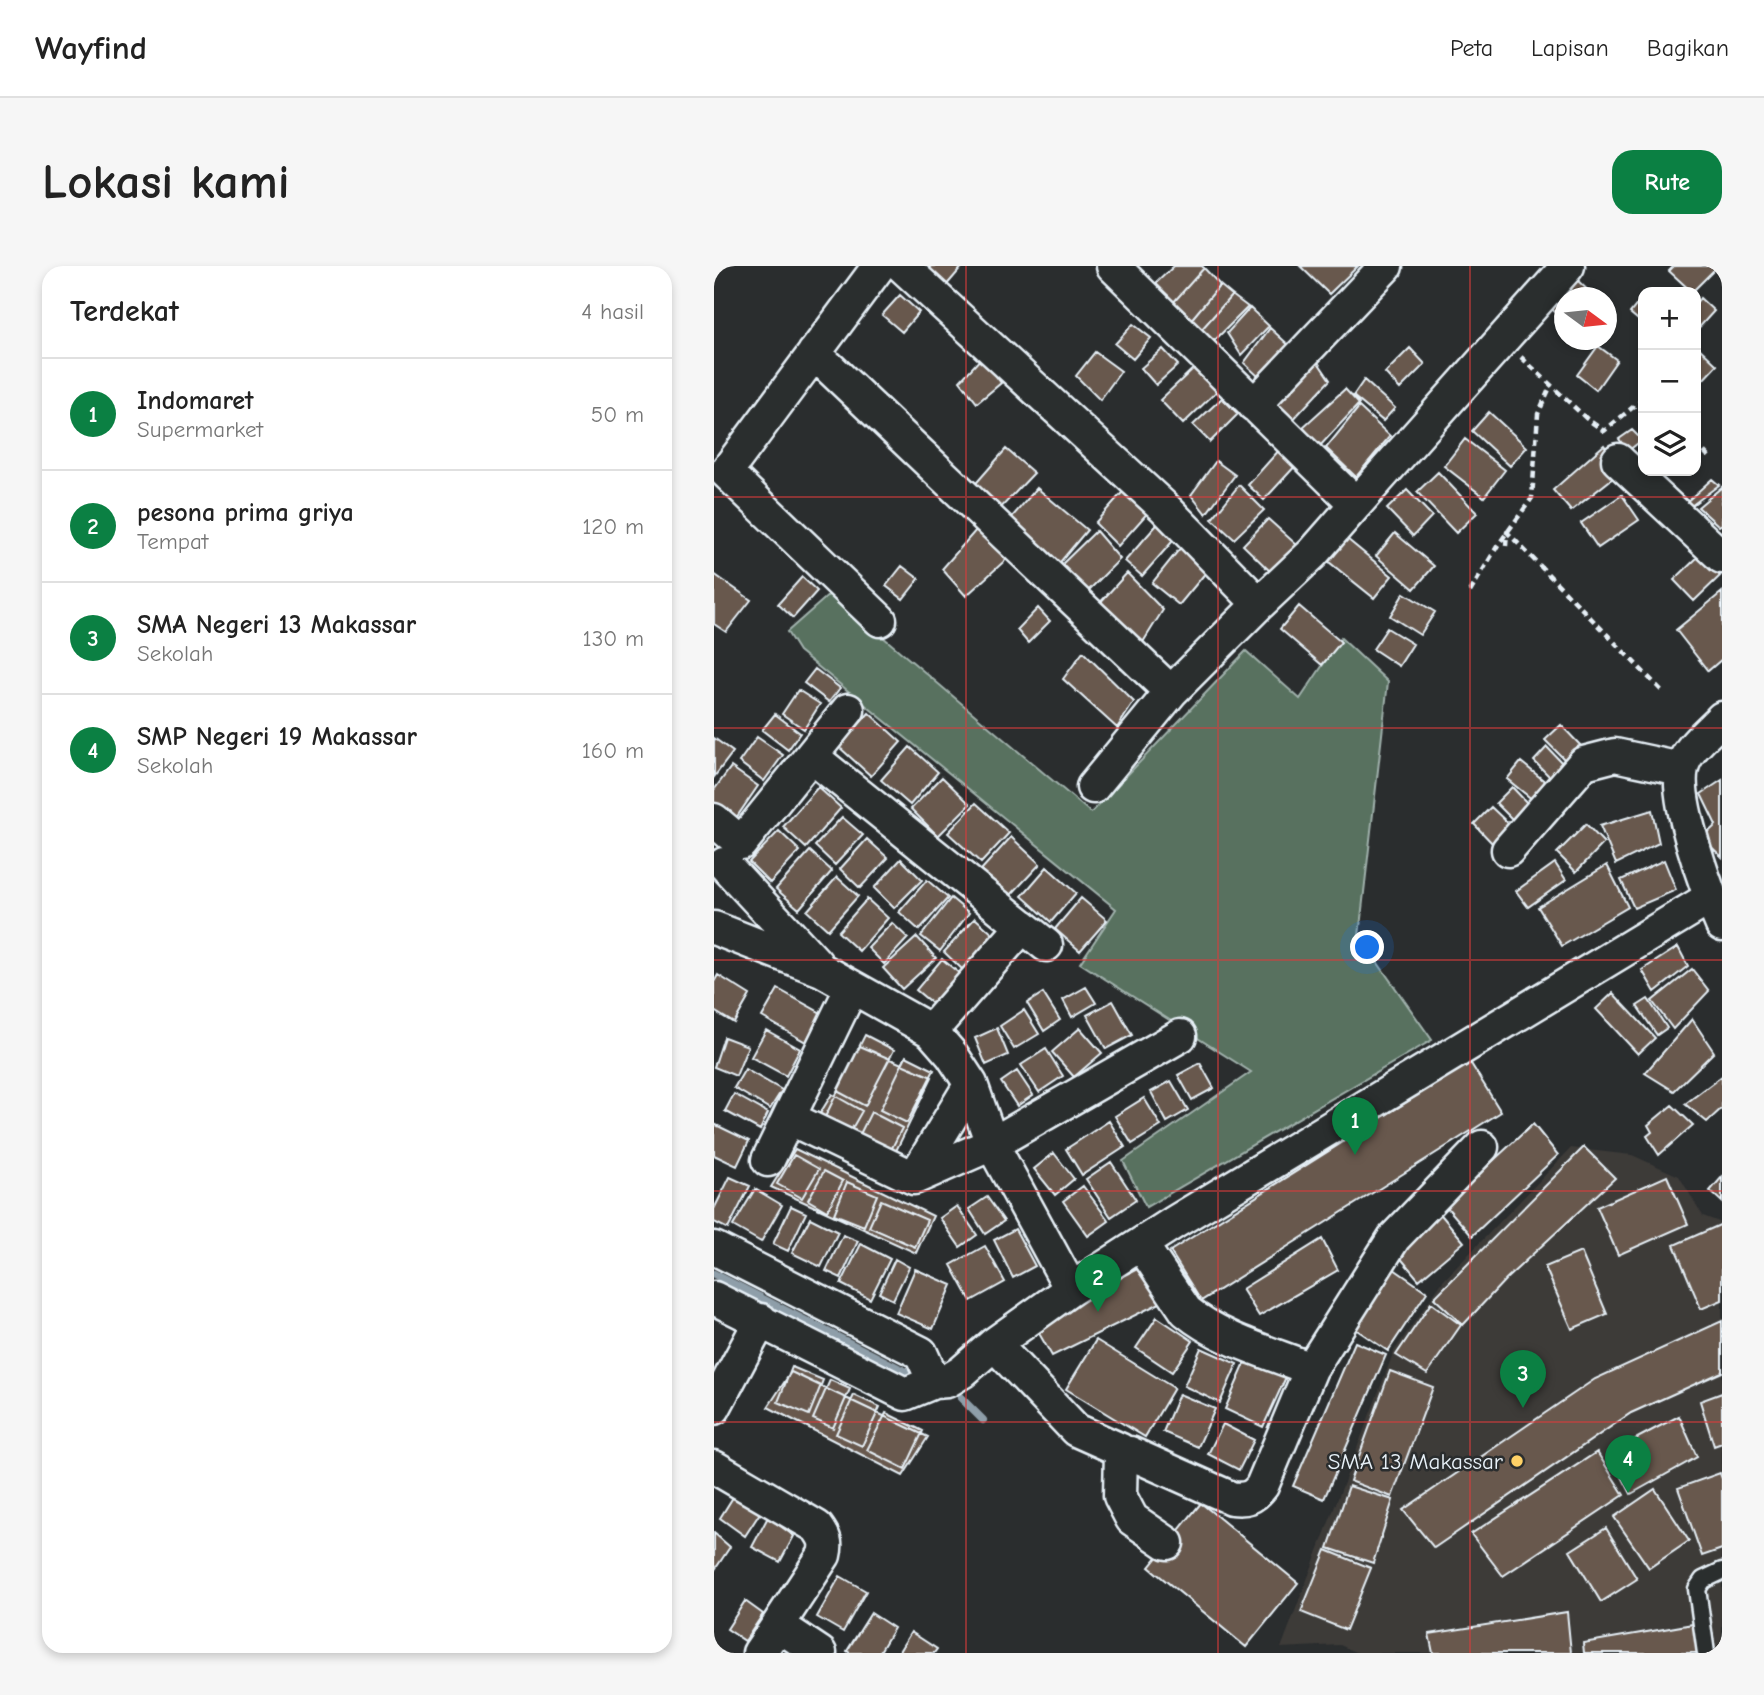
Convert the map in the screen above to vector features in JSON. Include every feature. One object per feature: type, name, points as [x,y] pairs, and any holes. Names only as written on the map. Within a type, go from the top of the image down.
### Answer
[{"type":"street","points":[[879,266],[720,479],[880,620]]},
{"type":"street","points":[[902,266],[1165,508],[1259,604]]},
{"type":"street","points":[[1254,405],[1386,266]]},
{"type":"street","points":[[1093,787],[1171,692],[1313,553],[1569,266]]},
{"type":"street","points":[[1133,273],[1254,405],[1356,504]]},
{"type":"street","points":[[814,353],[1171,692]]},
{"type":"street","points":[[1618,460],[1722,557]]},
{"type":"street","points":[[726,861],[848,710]]},
{"type":"street","points":[[714,1298],[905,1394],[934,1382],[947,1381],[962,1373],[995,1344],[1071,1289],[1141,1244],[1716,912],[1690,832],[1680,785],[1681,769],[1687,756],[1722,718]]},
{"type":"street","points":[[811,755],[1034,935],[931,1031]]},
{"type":"street","points":[[1508,850],[1584,763],[1615,755],[1681,769]]},
{"type":"street","points":[[714,820],[726,861],[822,970]]},
{"type":"street","points":[[714,928],[822,970],[931,1031],[953,1055],[971,1084],[992,1144],[1071,1289]]},
{"type":"street","points":[[768,1160],[852,987]]},
{"type":"street","points":[[789,1118],[914,1178],[992,1144],[1180,1036]]},
{"type":"street","points":[[914,1178],[971,1084]]},
{"type":"street","points":[[1130,1453],[1231,1498],[1251,1498],[1262,1486],[1311,1369],[1394,1238],[1482,1147]]},
{"type":"street","points":[[1141,1244],[1186,1311],[1195,1319],[1216,1331],[1311,1369]]},
{"type":"street","points":[[714,1248],[921,1353],[934,1382]]},
{"type":"street","points":[[714,1408],[761,1320]]},
{"type":"street","points":[[995,1344],[1076,1430],[1121,1450],[1120,1496],[1132,1519],[1167,1543]]},
{"type":"street","points":[[714,1467],[817,1527],[827,1544],[824,1555],[759,1653]]},
{"type":"street","points":[[778,1625],[820,1653]]},
{"type":"lane","points":[[1706,1653],[1697,1589],[1703,1580],[1722,1571]]},
{"type":"path","points":[[1503,340],[1587,419],[1604,430],[1638,403]]},
{"type":"path","points":[[1470,592],[1532,498],[1538,414],[1551,385]]},
{"type":"path","points":[[1701,448],[1710,458]]},
{"type":"path","points":[[1506,546],[1507,533]]},
{"type":"path","points":[[1507,533],[1663,692]]},
{"type":"shaded area","points":[[1571,1148],[1632,1155],[1679,1176],[1703,1216],[1722,1223],[1722,1653],[1357,1653],[1340,1645],[1281,1648],[1394,1351],[1443,1281]]},
{"type":"green space","points":[[831,593],[1091,813],[1246,651],[1300,699],[1341,638],[1388,682],[1359,936],[1432,1040],[1146,1207],[1123,1161],[1251,1072],[1080,963],[1116,909],[799,651],[787,632]]},
{"type":"building","points":[[920,266],[963,266],[945,287]]},
{"type":"building","points":[[1174,266],[1204,268],[1172,304],[1155,284]]},
{"type":"building","points":[[1300,266],[1358,266],[1329,294]]},
{"type":"building","points":[[1674,266],[1718,266],[1697,287],[1687,287],[1669,271]]},
{"type":"building","points":[[1204,268],[1220,285],[1190,321],[1172,304]]},
{"type":"building","points":[[1575,278],[1584,287],[1567,287]]},
{"type":"building","points":[[1220,285],[1232,295],[1201,330],[1190,321]]},
{"type":"building","points":[[900,295],[919,312],[902,332],[882,315]]},
{"type":"building","points":[[1232,295],[1248,307],[1213,342],[1201,330]]},
{"type":"building","points":[[1701,299],[1714,311],[1701,325]]},
{"type":"building","points":[[1638,303],[1638,320],[1630,313]]},
{"type":"building","points":[[1250,308],[1269,326],[1241,355],[1227,333]]},
{"type":"building","points":[[1133,324],[1151,338],[1133,359],[1115,344]]},
{"type":"building","points":[[1270,328],[1292,348],[1260,378],[1244,363]]},
{"type":"building","points":[[1410,348],[1425,364],[1400,389],[1385,373]]},
{"type":"building","points":[[1163,349],[1178,365],[1156,385],[1141,368]]},
{"type":"building","points":[[1595,350],[1603,350],[1617,360],[1596,390],[1577,375]]},
{"type":"building","points":[[1701,350],[1717,365],[1701,382]]},
{"type":"building","points":[[1095,352],[1121,371],[1100,400],[1076,376]]},
{"type":"building","points":[[1311,352],[1330,380],[1289,424],[1263,402]]},
{"type":"building","points":[[982,357],[1001,383],[977,403],[960,381]]},
{"type":"building","points":[[1195,367],[1217,391],[1183,424],[1160,400]]},
{"type":"building","points":[[1364,380],[1395,408],[1383,421],[1353,396]]},
{"type":"building","points":[[1345,389],[1359,404],[1319,447],[1303,427]]},
{"type":"building","points":[[1222,398],[1238,414],[1210,442],[1193,425]]},
{"type":"building","points":[[1359,407],[1390,436],[1356,477],[1326,448]]},
{"type":"building","points":[[1489,412],[1527,447],[1510,466],[1472,431]]},
{"type":"building","points":[[1632,430],[1638,436],[1638,443],[1628,451],[1619,439]]},
{"type":"building","points":[[1465,439],[1505,470],[1484,497],[1444,466]]},
{"type":"building","points":[[1604,445],[1623,470],[1571,511],[1553,490]]},
{"type":"building","points":[[1281,448],[1298,463],[1264,500],[1248,485]]},
{"type":"building","points":[[1006,449],[1034,473],[994,515],[971,489]]},
{"type":"building","points":[[1216,461],[1235,475],[1206,514],[1191,495]]},
{"type":"building","points":[[1438,472],[1477,513],[1456,533],[1417,492]]},
{"type":"building","points":[[1712,479],[1719,485],[1691,506],[1684,504]]},
{"type":"building","points":[[1239,485],[1264,510],[1234,539],[1212,519]]},
{"type":"building","points":[[1128,486],[1151,509],[1118,546],[1095,523]]},
{"type":"building","points":[[1722,487],[1722,524],[1719,526],[1698,507]]},
{"type":"building","points":[[1037,488],[1087,530],[1056,567],[1006,524]]},
{"type":"building","points":[[1407,490],[1432,516],[1413,536],[1387,509]]},
{"type":"building","points":[[1622,495],[1639,520],[1598,548],[1581,523]]},
{"type":"building","points":[[1162,519],[1179,534],[1142,576],[1125,561]]},
{"type":"building","points":[[1268,519],[1298,546],[1273,574],[1243,545]]},
{"type":"building","points":[[983,522],[1010,556],[966,596],[942,569]]},
{"type":"building","points":[[1096,531],[1120,559],[1087,592],[1060,566]]},
{"type":"building","points":[[1395,533],[1434,566],[1414,589],[1376,556]]},
{"type":"building","points":[[1347,539],[1392,576],[1374,598],[1329,562]]},
{"type":"building","points":[[1185,542],[1212,565],[1179,605],[1152,583]]},
{"type":"building","points":[[1700,555],[1720,576],[1694,601],[1674,580]]},
{"type":"building","points":[[902,566],[919,579],[903,599],[886,586]]},
{"type":"building","points":[[1127,573],[1163,610],[1140,647],[1097,606]]},
{"type":"building","points":[[714,574],[751,600],[726,632],[714,624]]},
{"type":"building","points":[[802,577],[817,591],[793,618],[778,604]]},
{"type":"building","points":[[1722,592],[1722,659],[1708,671],[1676,630]]},
{"type":"building","points":[[1404,593],[1435,612],[1420,635],[1390,616]]},
{"type":"building","points":[[1299,606],[1341,642],[1322,665],[1280,629]]},
{"type":"building","points":[[1038,608],[1050,621],[1028,643],[1017,630]]},
{"type":"building","points":[[1387,628],[1413,644],[1399,666],[1373,649]]},
{"type":"building","points":[[1083,652],[1134,702],[1117,728],[1063,679]]},
{"type":"building","points":[[815,669],[840,688],[829,702],[804,683]]},
{"type":"building","points":[[798,690],[820,704],[804,729],[782,714]]},
{"type":"building","points":[[869,713],[901,742],[871,776],[839,747]]},
{"type":"building","points":[[775,714],[800,733],[788,750],[762,730]]},
{"type":"building","points":[[1561,725],[1582,747],[1567,762],[1545,740]]},
{"type":"building","points":[[757,737],[783,755],[764,781],[739,762]]},
{"type":"building","points":[[714,738],[733,752],[714,777]]},
{"type":"building","points":[[910,747],[938,772],[910,805],[881,780]]},
{"type":"building","points":[[1547,747],[1563,764],[1550,777],[1534,761]]},
{"type":"building","points":[[1521,762],[1553,788],[1539,805],[1507,779]]},
{"type":"building","points":[[731,767],[758,786],[736,818],[714,802],[714,790]]},
{"type":"building","points":[[942,777],[970,804],[938,836],[911,809]]},
{"type":"building","points":[[1722,780],[1722,857],[1702,838],[1716,825],[1701,794]]},
{"type":"building","points":[[818,787],[841,808],[806,848],[783,827]]},
{"type":"building","points":[[1512,787],[1530,806],[1514,821],[1496,803]]},
{"type":"building","points":[[976,803],[1009,833],[981,863],[948,833]]},
{"type":"building","points":[[1491,807],[1511,826],[1493,844],[1474,824]]},
{"type":"building","points":[[1652,810],[1659,843],[1616,864],[1600,826]]},
{"type":"building","points":[[842,817],[863,835],[835,865],[815,846]]},
{"type":"building","points":[[1586,824],[1604,843],[1576,872],[1557,853]]},
{"type":"building","points":[[779,831],[800,851],[770,883],[749,862]]},
{"type":"building","points":[[1011,837],[1040,864],[1009,897],[981,870]]},
{"type":"building","points":[[867,839],[888,858],[860,888],[840,869]]},
{"type":"building","points":[[810,851],[832,871],[799,909],[776,889]]},
{"type":"building","points":[[901,859],[922,880],[894,908],[874,888]]},
{"type":"building","points":[[1664,860],[1676,890],[1634,908],[1621,880]]},
{"type":"building","points":[[1555,863],[1566,880],[1528,907],[1516,891]]},
{"type":"building","points":[[1607,865],[1628,907],[1562,946],[1538,907]]},
{"type":"building","points":[[1047,867],[1076,893],[1051,922],[1022,896]]},
{"type":"building","points":[[837,877],[858,896],[828,930],[807,911]]},
{"type":"building","points":[[927,880],[948,898],[919,930],[899,912]]},
{"type":"building","points":[[951,898],[969,913],[940,951],[921,936]]},
{"type":"building","points":[[1081,898],[1107,920],[1080,951],[1055,929]]},
{"type":"building","points":[[867,899],[888,918],[859,951],[838,932]]},
{"type":"building","points":[[975,918],[995,936],[963,970],[944,952]]},
{"type":"building","points":[[892,923],[908,938],[884,964],[868,948]]},
{"type":"building","points":[[917,937],[936,958],[902,989],[883,968]]},
{"type":"building","points":[[1678,947],[1688,966],[1655,992],[1642,970]]},
{"type":"building","points":[[942,959],[960,974],[934,1005],[916,990]]},
{"type":"building","points":[[1692,969],[1709,991],[1673,1029],[1652,1001]]},
{"type":"building","points":[[718,975],[750,995],[734,1023],[714,1011],[714,982]]},
{"type":"building","points":[[1086,987],[1096,1003],[1072,1017],[1063,1000]]},
{"type":"building","points":[[778,989],[821,1013],[806,1042],[762,1017]]},
{"type":"building","points":[[1043,993],[1060,1020],[1044,1031],[1027,1003]]},
{"type":"building","points":[[1613,993],[1655,1038],[1638,1054],[1596,1009]]},
{"type":"building","points":[[1648,999],[1667,1028],[1657,1035],[1637,1006]]},
{"type":"building","points":[[1113,1001],[1132,1035],[1106,1049],[1087,1015]]},
{"type":"building","points":[[1024,1010],[1039,1034],[1014,1049],[1000,1026]]},
{"type":"building","points":[[1692,1019],[1714,1052],[1674,1091],[1645,1073]]},
{"type":"building","points":[[997,1028],[1008,1055],[986,1065],[975,1038]]},
{"type":"building","points":[[1080,1028],[1102,1053],[1074,1077],[1052,1052]]},
{"type":"building","points":[[766,1030],[800,1049],[786,1076],[751,1057]]},
{"type":"building","points":[[865,1035],[894,1050],[865,1106],[837,1091]]},
{"type":"building","points":[[724,1037],[748,1046],[736,1076],[714,1067]]},
{"type":"building","points":[[860,1046],[932,1077],[895,1153],[825,1117]]},
{"type":"building","points":[[1046,1049],[1063,1076],[1039,1092],[1021,1065]]},
{"type":"building","points":[[906,1056],[934,1070],[907,1123],[880,1110]]},
{"type":"building","points":[[1470,1062],[1501,1112],[1201,1301],[1170,1251]]},
{"type":"building","points":[[1200,1063],[1214,1088],[1192,1100],[1178,1075]]},
{"type":"building","points":[[745,1069],[782,1090],[770,1109],[734,1088]]},
{"type":"building","points":[[1017,1071],[1033,1095],[1017,1106],[1001,1082]]},
{"type":"building","points":[[1722,1076],[1722,1108],[1707,1122],[1685,1104]]},
{"type":"building","points":[[1171,1081],[1188,1110],[1167,1122],[1151,1092]]},
{"type":"building","points":[[734,1094],[768,1113],[760,1130],[725,1111]]},
{"type":"building","points":[[832,1094],[862,1111],[850,1132],[819,1115]]},
{"type":"building","points":[[1144,1098],[1161,1126],[1132,1144],[1115,1116]]},
{"type":"building","points":[[1672,1105],[1693,1125],[1659,1155],[1647,1136],[1652,1132],[1648,1125]]},
{"type":"building","points":[[871,1112],[902,1128],[889,1154],[858,1138]]},
{"type":"building","points":[[1109,1121],[1125,1147],[1082,1175],[1066,1149]]},
{"type":"building","points":[[714,1124],[749,1141],[737,1166],[714,1155]]},
{"type":"building","points":[[1533,1124],[1558,1155],[1472,1236],[1445,1205]]},
{"type":"building","points":[[1584,1147],[1615,1178],[1506,1279],[1463,1325],[1434,1298]]},
{"type":"building","points":[[795,1149],[933,1216],[916,1253],[771,1187]]},
{"type":"building","points":[[1054,1153],[1074,1179],[1055,1195],[1034,1169]]},
{"type":"building","points":[[794,1155],[819,1169],[802,1198],[777,1184]]},
{"type":"building","points":[[1111,1162],[1136,1200],[1111,1217],[1086,1179]]},
{"type":"building","points":[[824,1171],[843,1181],[827,1211],[808,1200]]},
{"type":"building","points":[[1667,1176],[1688,1224],[1618,1255],[1597,1207]]},
{"type":"building","points":[[730,1177],[750,1186],[728,1229],[714,1222],[714,1209]]},
{"type":"building","points":[[1722,1177],[1722,1202],[1710,1191]]},
{"type":"building","points":[[847,1182],[877,1195],[864,1226],[834,1214]]},
{"type":"building","points":[[1083,1186],[1109,1221],[1088,1236],[1063,1201]]},
{"type":"building","points":[[755,1189],[782,1205],[761,1242],[733,1226]]},
{"type":"building","points":[[987,1197],[1004,1221],[985,1234],[969,1209]]},
{"type":"building","points":[[881,1200],[927,1220],[915,1247],[869,1227]]},
{"type":"building","points":[[791,1206],[806,1213],[788,1251],[773,1244]]},
{"type":"building","points":[[957,1206],[977,1235],[960,1247],[940,1218]]},
{"type":"building","points":[[1437,1210],[1464,1242],[1419,1280],[1393,1249]]},
{"type":"building","points":[[810,1218],[838,1232],[821,1267],[792,1253]]},
{"type":"building","points":[[1722,1224],[1722,1300],[1701,1309],[1674,1245]]},
{"type":"building","points":[[1015,1229],[1035,1266],[1013,1278],[994,1240]]},
{"type":"building","points":[[843,1235],[858,1241],[841,1278],[826,1271]]},
{"type":"building","points":[[1322,1239],[1338,1270],[1259,1316],[1242,1289]]},
{"type":"building","points":[[861,1244],[890,1259],[870,1299],[841,1284]]},
{"type":"building","points":[[985,1246],[1005,1282],[971,1301],[951,1265]]},
{"type":"building","points":[[1581,1252],[1607,1314],[1572,1329],[1545,1267]]},
{"type":"building","points":[[895,1259],[909,1267],[893,1300],[879,1293]]},
{"type":"building","points":[[1145,1265],[1164,1301],[1052,1356],[1033,1323]]},
{"type":"building","points":[[915,1269],[952,1285],[933,1329],[896,1313]]},
{"type":"building","points":[[1394,1269],[1427,1292],[1388,1351],[1354,1328]]},
{"type":"building","points":[[1431,1303],[1461,1325],[1427,1374],[1396,1355]]},
{"type":"building","points":[[1157,1317],[1193,1341],[1172,1372],[1136,1348]]},
{"type":"building","name":"SMA 13 Makassar","points":[[1722,1321],[1722,1372],[1631,1413],[1434,1548],[1403,1510],[1595,1379]]},
{"type":"building","points":[[1096,1340],[1174,1388],[1145,1437],[1066,1389]]},
{"type":"building","points":[[1355,1342],[1386,1355],[1324,1499],[1293,1486]]},
{"type":"building","points":[[1201,1348],[1237,1364],[1220,1403],[1184,1386]]},
{"type":"building","points":[[1247,1359],[1286,1377],[1263,1427],[1225,1409]]},
{"type":"building","points":[[792,1367],[823,1380],[809,1415],[778,1402]]},
{"type":"building","points":[[1390,1371],[1433,1387],[1392,1497],[1350,1481]]},
{"type":"building","points":[[791,1372],[928,1437],[903,1476],[768,1407]]},
{"type":"building","points":[[830,1380],[850,1389],[833,1428],[813,1419]]},
{"type":"building","points":[[1722,1393],[1722,1443],[1714,1446],[1700,1401]]},
{"type":"building","points":[[1179,1394],[1215,1409],[1198,1447],[1163,1432]]},
{"type":"building","points":[[854,1395],[880,1407],[862,1446],[836,1434]]},
{"type":"building","points":[[886,1413],[923,1431],[905,1469],[867,1450]]},
{"type":"building","points":[[1679,1416],[1697,1457],[1631,1494],[1609,1453]]},
{"type":"building","points":[[1223,1424],[1254,1440],[1239,1470],[1208,1454]]},
{"type":"building","points":[[1597,1452],[1624,1495],[1503,1576],[1471,1534]]},
{"type":"building","points":[[1720,1473],[1722,1549],[1702,1556],[1678,1488]]},
{"type":"building","points":[[1349,1486],[1393,1500],[1373,1563],[1328,1548]]},
{"type":"building","points":[[1655,1489],[1689,1541],[1649,1568],[1614,1517]]},
{"type":"building","points":[[735,1494],[760,1513],[745,1536],[720,1518]]},
{"type":"building","points":[[1201,1503],[1298,1583],[1246,1647],[1149,1567]]},
{"type":"building","points":[[768,1517],[794,1536],[780,1562],[752,1547]]},
{"type":"building","points":[[1606,1528],[1637,1579],[1601,1602],[1570,1551]]},
{"type":"building","points":[[714,1533],[730,1547],[714,1571]]},
{"type":"building","points":[[1326,1550],[1371,1568],[1346,1630],[1301,1612]]},
{"type":"building","points":[[840,1576],[866,1591],[843,1632],[817,1617]]},
{"type":"building","points":[[745,1601],[763,1614],[745,1641],[727,1629]]},
{"type":"building","points":[[1567,1612],[1571,1653],[1433,1653],[1429,1634]]},
{"type":"building","points":[[871,1613],[894,1628],[879,1653],[850,1653],[847,1651]]},
{"type":"building","points":[[1693,1624],[1698,1653],[1584,1653],[1583,1643]]},
{"type":"building","points":[[911,1632],[937,1649],[934,1653],[898,1653]]},
{"type":"waterway","points":[[714,1274],[920,1379]]},
{"type":"waterway","points":[[961,1398],[983,1420]]},
{"type":"place","name":"Indomaret","points":[[1355,1155]]},
{"type":"place","name":"pesona prima griya","points":[[1098,1312]]},
{"type":"place","name":"SMA Negeri 13 Makassar","points":[[1523,1408]]},
{"type":"place","name":"SMA 13 Makassar","points":[[1517,1461]]},
{"type":"place","name":"SMP Negeri 19 Makassar","points":[[1628,1493]]}]
